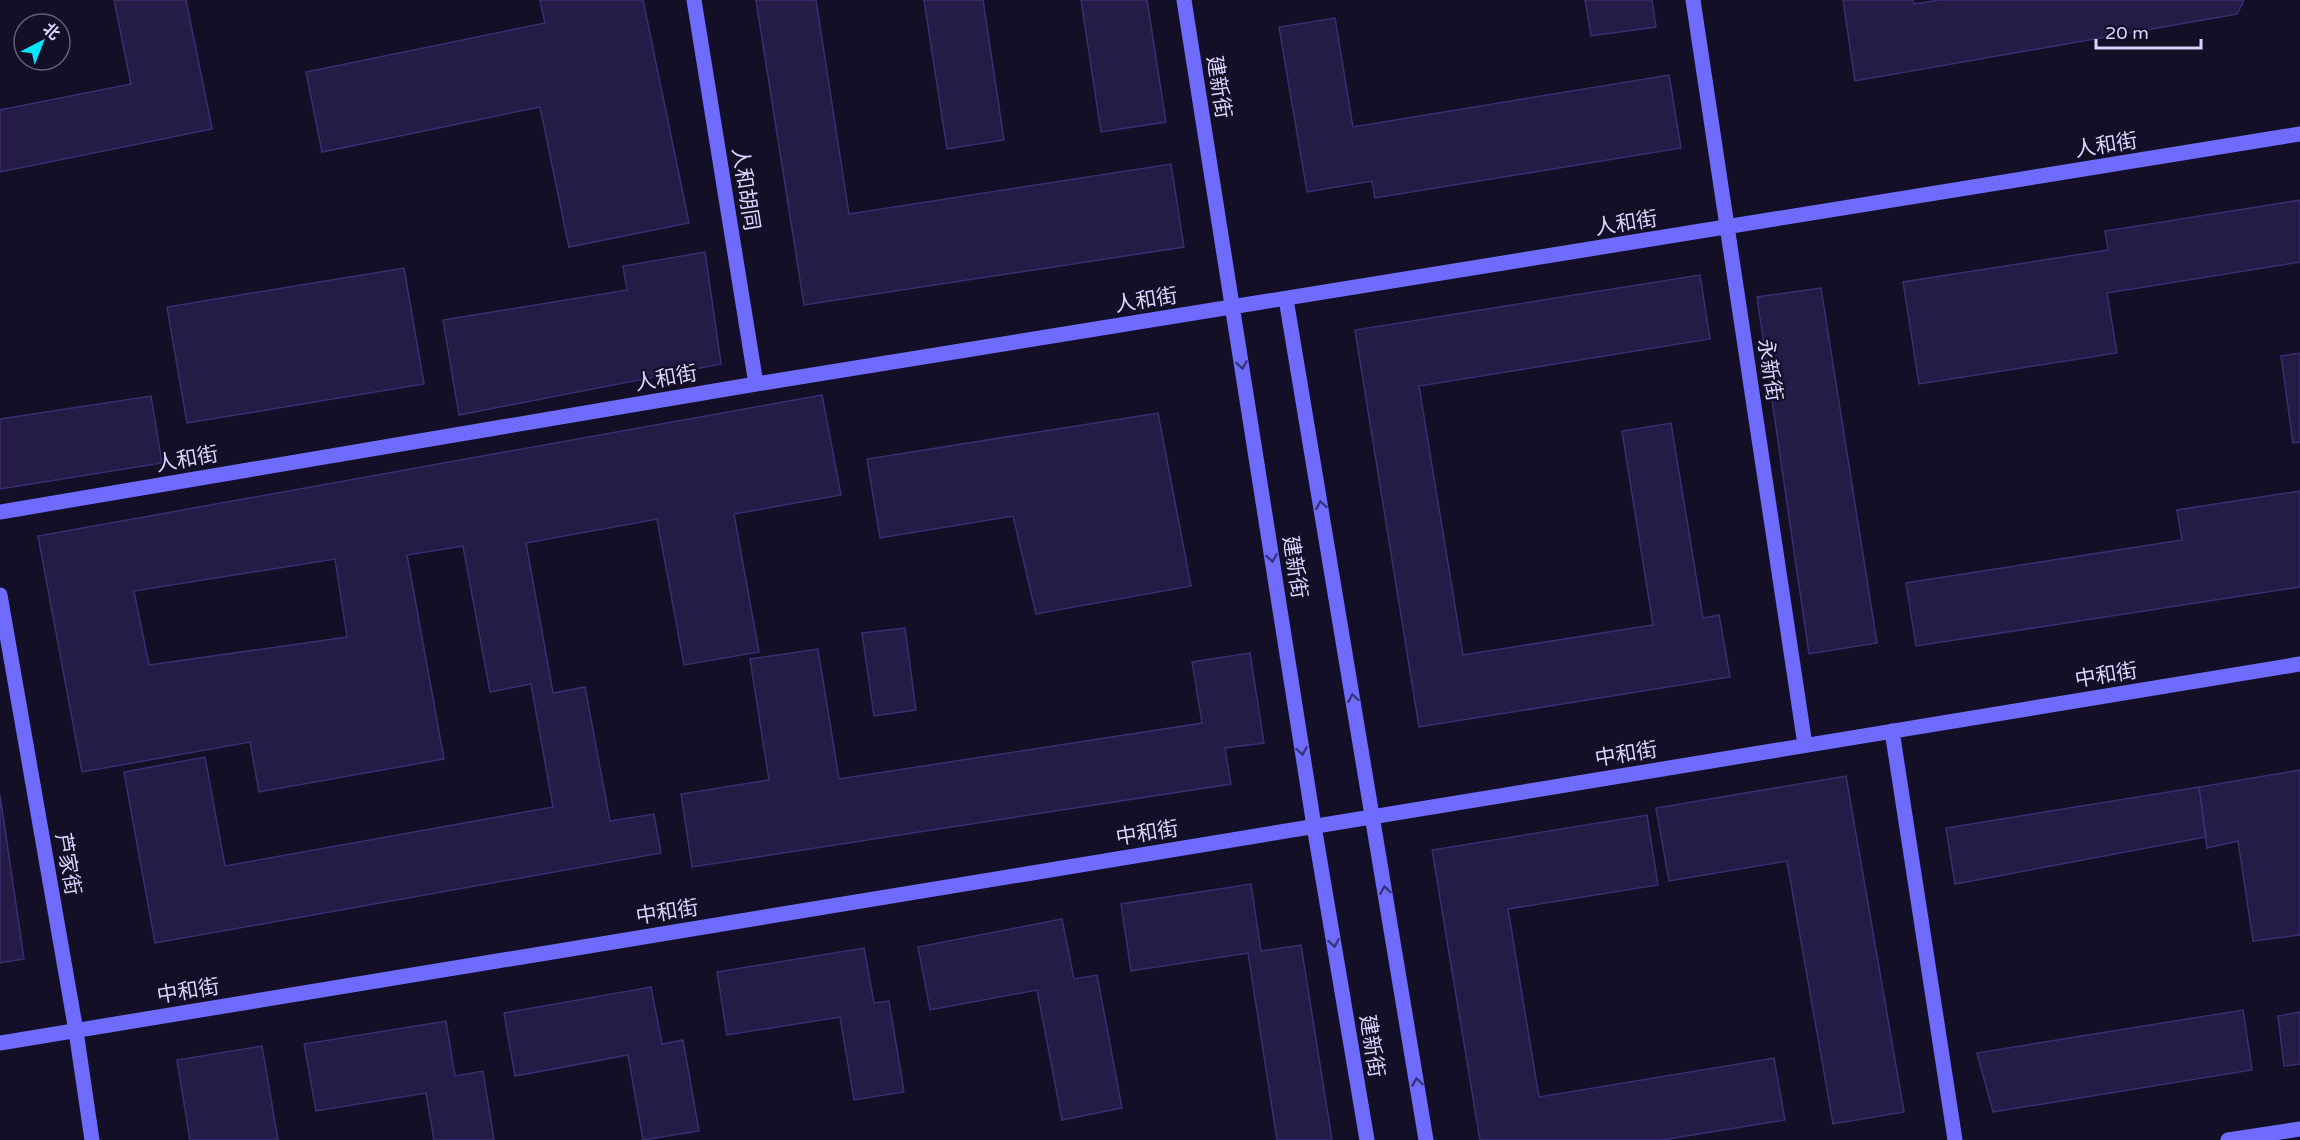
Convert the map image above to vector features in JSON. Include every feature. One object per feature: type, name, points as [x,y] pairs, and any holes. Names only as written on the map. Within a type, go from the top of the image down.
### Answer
[{"type":"street","name":"人和胡同","points":[[694,0],[756,384]]},
{"type":"street","name":"建新街","points":[[1184,0],[1314,826],[1366,1140]]},
{"type":"street","name":"永新街","points":[[1693,0],[1805,746]]},
{"type":"street","name":"人和街","points":[[0,512],[756,384],[2300,134]]},
{"type":"street","name":"建新街","points":[[1286,299],[1426,1140]]},
{"type":"street","name":"芦家街","points":[[0,595],[76,1031],[92,1140]]},
{"type":"street","name":"中和街","points":[[0,1043],[2300,664]]},
{"type":"street","points":[[1892,731],[1955,1140]]},
{"type":"street","points":[[2228,1140],[2300,1129]]},
{"type":"building","points":[[114,0],[186,0],[212,129],[0,172],[0,110],[131,84]]},
{"type":"building","points":[[540,0],[643,0],[689,223],[569,247],[540,107],[322,152],[306,72],[545,23]]},
{"type":"building","points":[[756,0],[816,0],[849,214],[1171,164],[1184,247],[804,305]]},
{"type":"building","points":[[924,0],[983,0],[1004,140],[947,149]]},
{"type":"building","points":[[1081,0],[1147,0],[1166,122],[1101,132]]},
{"type":"building","points":[[1585,0],[1652,0],[1656,27],[1591,36]]},
{"type":"building","points":[[1843,0],[1913,0],[1914,4],[1940,0],[2244,0],[2237,14],[1855,81]]},
{"type":"building","points":[[1335,18],[1353,127],[1669,75],[1681,148],[1375,198],[1372,181],[1307,192],[1279,27]]},
{"type":"building","points":[[2300,200],[2300,262],[2107,293],[2117,353],[1919,384],[1903,282],[2108,250],[2105,231]]},
{"type":"building","points":[[705,252],[721,364],[459,415],[443,320],[627,290],[623,266]]},
{"type":"building","points":[[404,268],[424,384],[187,423],[167,307]]},
{"type":"building","points":[[1700,275],[1710,339],[1419,386],[1463,655],[1653,625],[1622,431],[1671,423],[1703,618],[1719,615],[1730,677],[1419,727],[1355,330]]},
{"type":"building","points":[[1821,288],[1877,643],[1809,654],[1757,297]]},
{"type":"building","points":[[2300,353],[2300,442],[2293,443],[2281,356]]},
{"type":"building","points":[[822,395],[841,495],[734,514],[759,652],[684,665],[657,519],[526,543],[553,693],[585,687],[610,821],[654,814],[661,853],[155,943],[124,772],[205,757],[225,866],[553,807],[531,684],[490,692],[463,546],[407,555],[444,759],[259,792],[250,742],[82,772],[38,536]],"holes":[[[335,559],[347,637],[149,665],[134,591]]]},
{"type":"building","points":[[151,396],[162,463],[0,489],[0,419]]},
{"type":"building","points":[[1158,413],[1191,586],[1036,614],[1013,516],[880,538],[867,459]]},
{"type":"building","points":[[2300,491],[2300,587],[1916,646],[1906,583],[2182,540],[2177,510]]},
{"type":"building","points":[[905,628],[916,710],[874,716],[862,633]]},
{"type":"building","points":[[818,649],[839,779],[1202,723],[1192,662],[1250,653],[1264,743],[1225,748],[1231,784],[692,867],[681,794],[769,780],[750,659]]},
{"type":"building","points":[[2300,770],[2300,935],[2253,941],[2238,841],[2207,848],[2199,787]]},
{"type":"building","points":[[1846,776],[1904,1112],[1833,1124],[1787,861],[1669,881],[1656,808]]},
{"type":"building","points":[[2199,787],[2206,837],[1955,884],[1946,828]]},
{"type":"building","points":[[0,795],[24,959],[0,963]]},
{"type":"building","points":[[1647,815],[1658,885],[1508,909],[1539,1097],[1774,1058],[1785,1120],[1662,1140],[1480,1140],[1432,850]]},
{"type":"building","points":[[1251,884],[1261,951],[1301,945],[1332,1140],[1277,1140],[1248,953],[1131,971],[1121,904]]},
{"type":"building","points":[[1062,919],[1074,979],[1097,975],[1122,1108],[1062,1120],[1037,990],[930,1010],[918,947]]},
{"type":"building","points":[[864,948],[874,1003],[889,1001],[904,1092],[854,1100],[840,1017],[727,1035],[717,972]]},
{"type":"building","points":[[651,987],[662,1044],[683,1040],[699,1131],[643,1140],[628,1055],[515,1076],[504,1013]]},
{"type":"building","points":[[2243,1010],[2252,1070],[1993,1112],[1977,1053]]},
{"type":"building","points":[[2300,1012],[2300,1064],[2284,1066],[2278,1016]]},
{"type":"building","points":[[446,1021],[455,1076],[483,1071],[494,1140],[434,1140],[426,1093],[316,1111],[304,1044]]},
{"type":"building","points":[[262,1046],[278,1140],[190,1140],[177,1060]]}]
